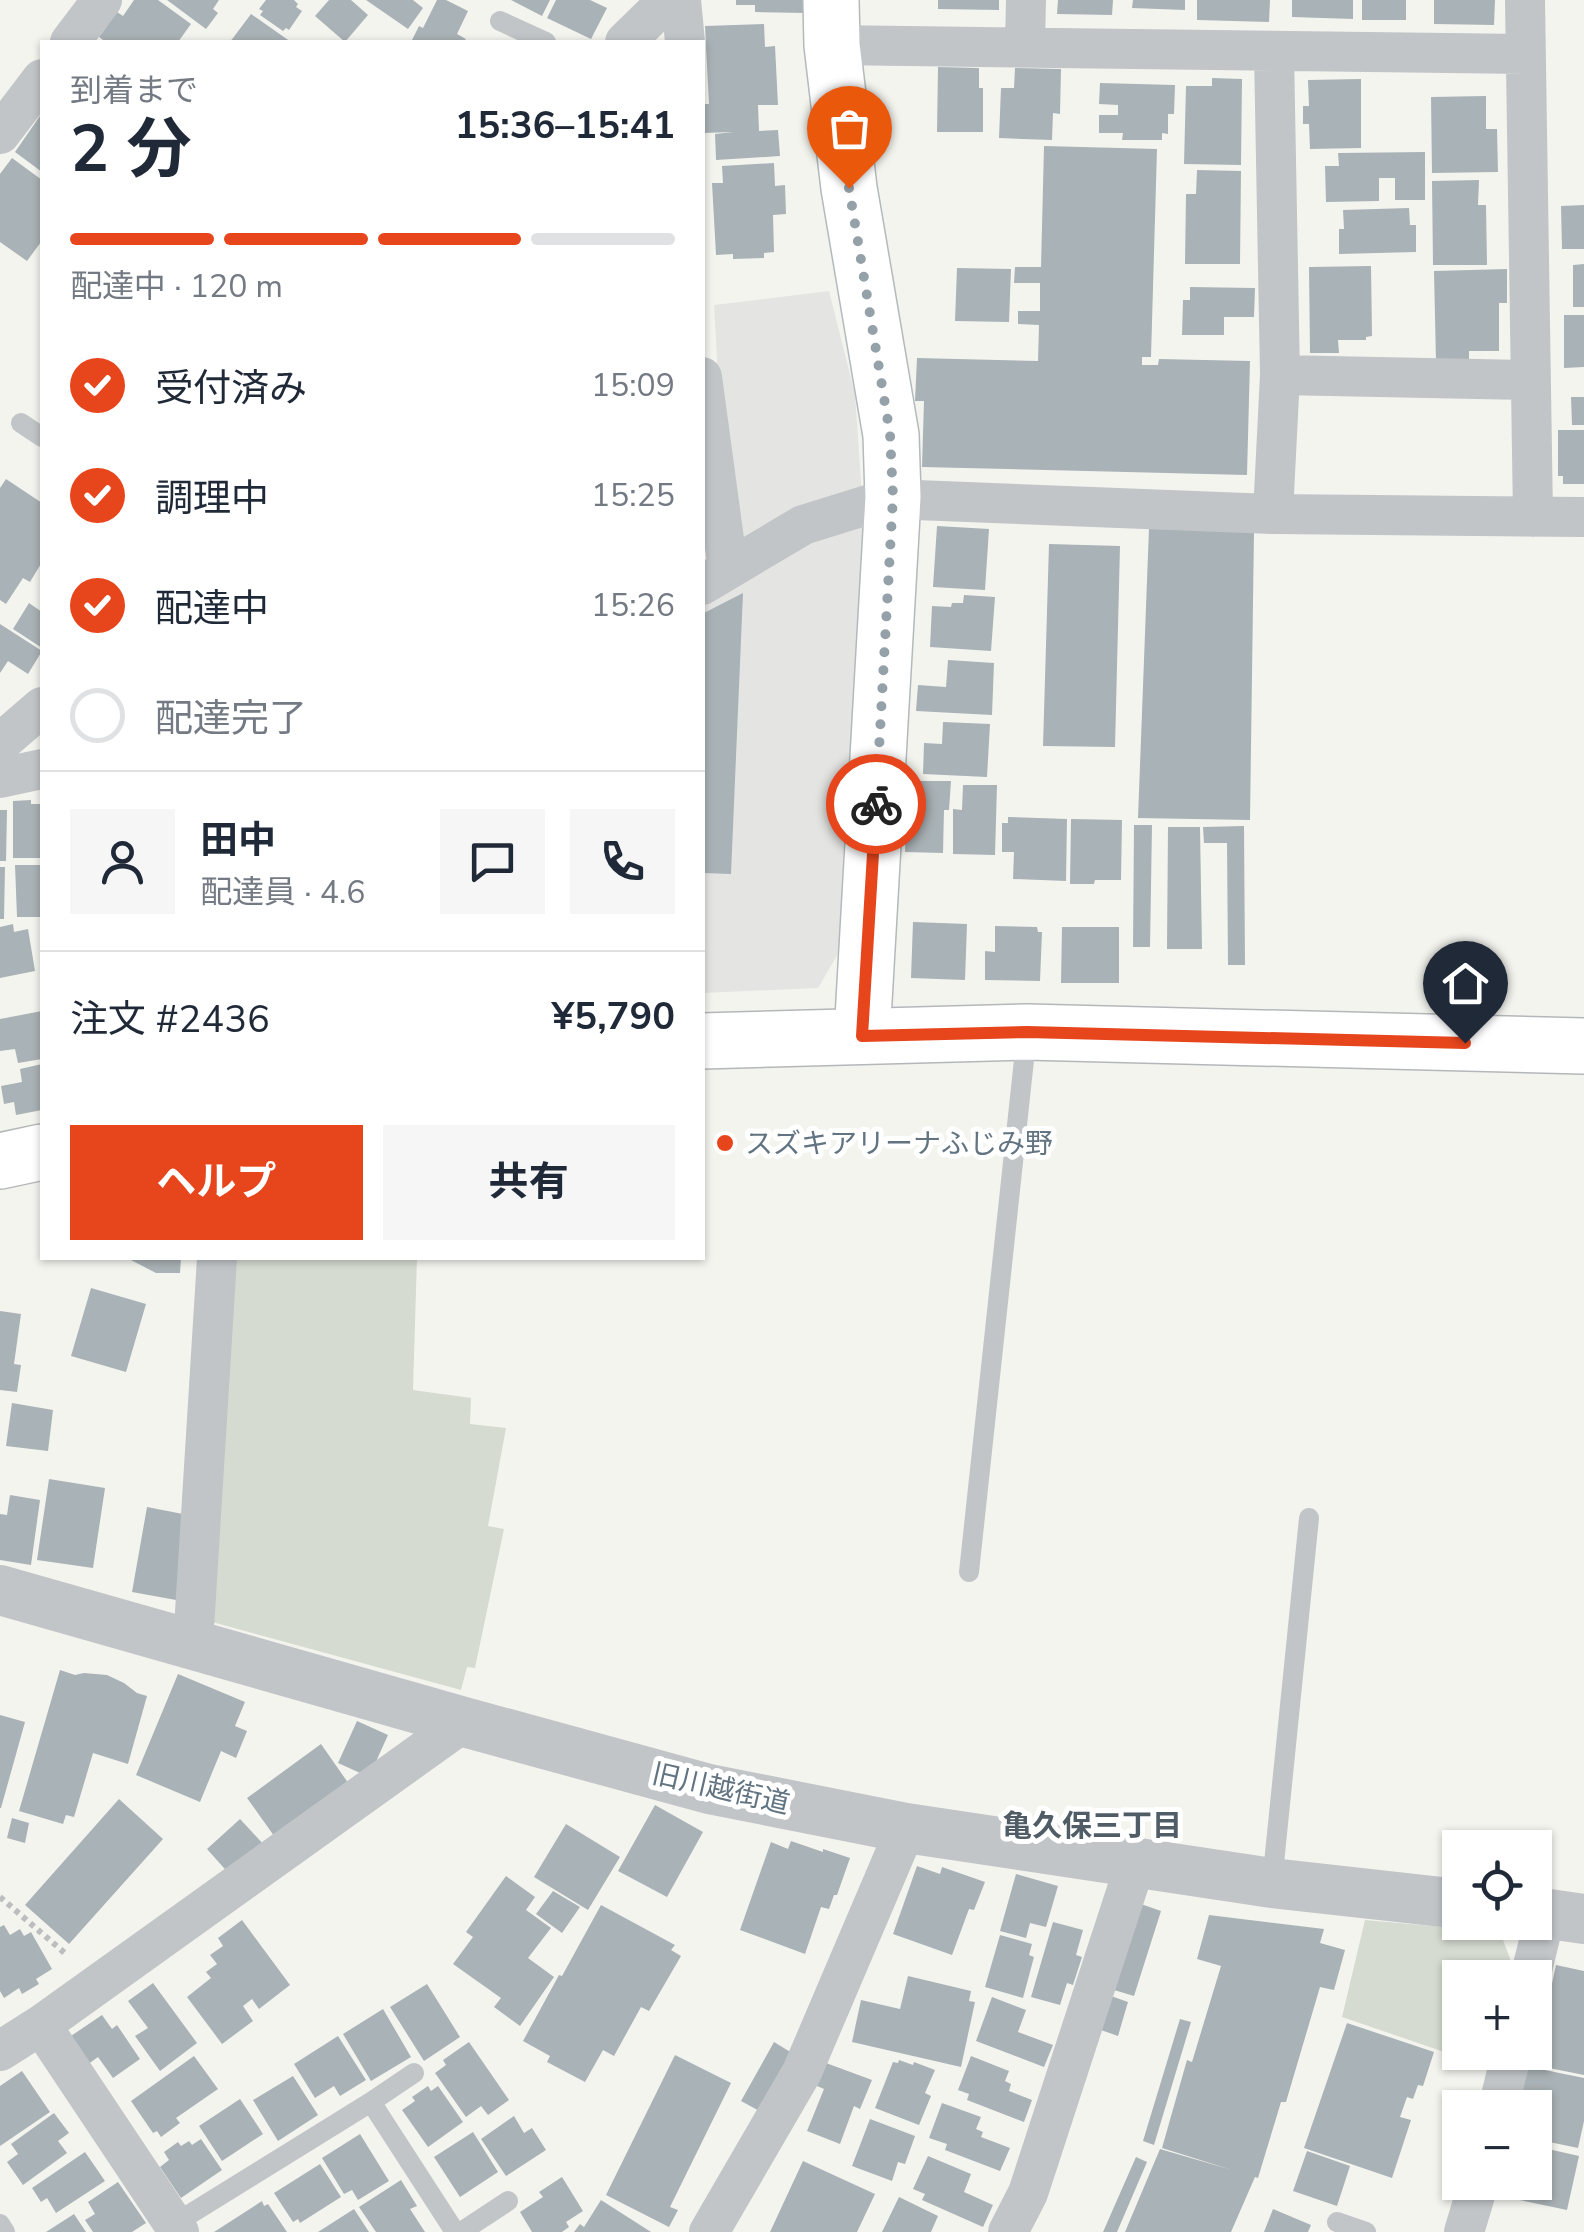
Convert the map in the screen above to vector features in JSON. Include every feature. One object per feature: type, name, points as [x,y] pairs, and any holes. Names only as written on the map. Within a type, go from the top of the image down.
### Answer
[{"type":"main road","points":[[831,22],[849,188],[890,434],[893,497],[862,1036]]},
{"type":"main road","points":[[705,1040],[1027,1032],[1584,1046]]},
{"type":"main road","points":[[0,1161],[40,1152]]},
{"type":"street","points":[[72,40],[102,0]]},
{"type":"street","points":[[681,0],[684,40]]},
{"type":"street","points":[[1025,46],[1026,0]]},
{"type":"street","points":[[1525,0],[1533,517]]},
{"type":"street","points":[[831,22],[1025,46],[1526,54]]},
{"type":"street","points":[[1273,514],[1280,374],[1274,52]]},
{"type":"street","points":[[0,134],[40,82]]},
{"type":"street","points":[[1280,374],[1530,380]]},
{"type":"street","points":[[705,423],[716,577],[803,524],[893,497],[1273,514],[1584,518]]},
{"type":"street","points":[[40,708],[1,749],[40,767]]},
{"type":"street","points":[[193,1644],[218,1260]]},
{"type":"street","name":"旧川越街道","points":[[0,1590],[710,1788],[906,1828],[1272,1882],[1442,1902]]},
{"type":"street","points":[[0,2051],[464,1722]]},
{"type":"street","points":[[709,2232],[802,2072],[906,1828]]},
{"type":"street","points":[[1008,2232],[1028,2193],[1136,1862]]},
{"type":"street","points":[[1537,1960],[1555,1915]]},
{"type":"street","points":[[41,2025],[170,2227]]},
{"type":"street","points":[[1464,2232],[1473,2200]]},
{"type":"lane","points":[[500,22],[541,40]]},
{"type":"lane","points":[[21,422],[40,436]]},
{"type":"lane","points":[[970,1572],[1027,1032]]},
{"type":"lane","points":[[1272,1882],[1309,1518]]},
{"type":"lane","points":[[170,2227],[414,2073]]},
{"type":"lane","points":[[371,2102],[458,2232],[508,2201]]},
{"type":"lane","points":[[1337,2222],[1366,2232]]},
{"type":"lane","points":[[0,2224],[5,2232]]},
{"type":"path","points":[[0,1897],[100,1982]]},
{"type":"shaded area","points":[[829,291],[855,394],[862,495],[739,542],[721,434],[714,305]]},
{"type":"shaded area","points":[[864,525],[846,940],[818,988],[705,993],[705,602],[812,537]]},
{"type":"shaded area","points":[[231,1260],[417,1260],[413,1390],[471,1398],[470,1424],[506,1428],[488,1526],[504,1529],[475,1668],[467,1667],[461,1690],[212,1622]]},
{"type":"shaded area","points":[[1365,1920],[1442,1927],[1442,1940],[1503,1940],[1510,1960],[1442,1960],[1442,2051],[1342,2017]]},
{"type":"building","points":[[134,0],[158,0],[191,24],[179,40],[99,37],[117,12],[123,16]]},
{"type":"building","points":[[167,0],[219,0],[213,9],[218,13],[206,29]]},
{"type":"building","points":[[266,0],[294,0],[298,4],[296,7],[302,11],[289,30],[283,31],[260,15],[263,11],[259,9]]},
{"type":"building","points":[[329,0],[351,0],[368,15],[347,40],[315,16]]},
{"type":"building","points":[[366,0],[413,0],[423,8],[408,29]]},
{"type":"building","points":[[437,0],[446,0],[468,11],[457,34],[465,40],[412,40],[419,26],[423,28]]},
{"type":"building","points":[[511,0],[550,0],[542,16]]},
{"type":"building","points":[[556,0],[590,0],[607,8],[591,39],[547,18]]},
{"type":"building","points":[[736,0],[807,0],[807,13],[755,12],[755,5],[736,5]]},
{"type":"building","points":[[938,0],[999,0],[999,10],[938,9]]},
{"type":"building","points":[[1058,0],[1113,0],[1112,15],[1057,14]]},
{"type":"building","points":[[1133,0],[1185,0],[1185,10],[1132,8]]},
{"type":"building","points":[[1197,0],[1270,0],[1269,22],[1197,20]]},
{"type":"building","points":[[1292,0],[1353,0],[1353,19],[1292,17]]},
{"type":"building","points":[[1362,0],[1406,0],[1406,20],[1362,20]]},
{"type":"building","points":[[1434,0],[1495,0],[1494,25],[1434,24]]},
{"type":"building","points":[[251,14],[288,40],[232,40]]},
{"type":"building","points":[[764,24],[765,47],[775,46],[778,105],[758,105],[759,131],[778,130],[780,156],[716,160],[715,134],[733,132],[705,133],[705,104],[709,104],[705,26]]},
{"type":"building","points":[[938,67],[979,68],[983,132],[937,132]]},
{"type":"building","points":[[1015,68],[1061,69],[1060,114],[1053,113],[1052,140],[999,138],[1001,88],[1014,88]]},
{"type":"building","points":[[1212,78],[1242,79],[1241,165],[1184,164],[1186,86],[1212,86]]},
{"type":"building","points":[[1361,79],[1361,148],[1310,149],[1309,124],[1303,124],[1303,106],[1309,106],[1308,80]]},
{"type":"building","points":[[1100,83],[1175,85],[1174,114],[1168,114],[1168,134],[1162,133],[1162,140],[1122,140],[1123,133],[1099,133],[1099,115],[1118,115],[1118,105],[1099,104]]},
{"type":"building","points":[[1486,96],[1486,129],[1497,129],[1498,172],[1432,173],[1431,97]]},
{"type":"building","points":[[40,116],[40,171],[15,152]]},
{"type":"building","points":[[1044,146],[1157,149],[1151,357],[1142,357],[1142,365],[1158,365],[1159,359],[1250,361],[1247,475],[922,467],[924,401],[915,401],[917,358],[1038,361],[1039,325],[1018,324],[1018,311],[1040,311],[1040,283],[1014,283],[1015,267],[1041,267]]},
{"type":"building","points":[[1425,152],[1425,200],[1395,200],[1395,178],[1379,178],[1379,201],[1326,202],[1325,166],[1339,166],[1338,153]]},
{"type":"building","points":[[12,158],[40,179],[40,243],[27,261],[0,242],[0,174]]},
{"type":"building","points":[[774,163],[775,186],[785,185],[786,214],[773,215],[774,252],[764,253],[764,258],[716,255],[712,183],[723,183],[722,166]]},
{"type":"building","points":[[1197,170],[1241,171],[1240,264],[1185,264],[1186,194],[1196,194]]},
{"type":"building","points":[[1479,180],[1478,205],[1486,205],[1487,265],[1433,265],[1432,181]]},
{"type":"building","points":[[1584,205],[1584,249],[1562,249],[1561,206]]},
{"type":"building","points":[[1409,208],[1410,225],[1416,225],[1416,252],[1339,254],[1343,210]]},
{"type":"building","points":[[1584,264],[1584,307],[1573,307],[1573,265]]},
{"type":"building","points":[[1371,266],[1372,336],[1366,340],[1338,340],[1339,353],[1310,353],[1309,267]]},
{"type":"building","points":[[957,268],[1011,269],[1009,322],[955,321]]},
{"type":"building","points":[[1507,269],[1507,303],[1499,303],[1499,351],[1469,351],[1469,362],[1436,362],[1434,271]]},
{"type":"building","points":[[1190,287],[1255,288],[1254,317],[1224,317],[1224,335],[1182,335],[1183,300],[1190,300]]},
{"type":"building","points":[[1564,315],[1584,315],[1584,367],[1564,368]]},
{"type":"building","points":[[1571,397],[1584,397],[1584,425],[1572,425]]},
{"type":"building","points":[[1558,430],[1584,430],[1584,484],[1563,484],[1563,476],[1558,476]]},
{"type":"building","points":[[6,479],[40,502],[40,565],[30,582],[23,578],[6,604],[0,600],[0,488]]},
{"type":"building","points":[[937,526],[989,529],[985,590],[933,587]]},
{"type":"building","points":[[1149,528],[1254,531],[1250,820],[1138,818]]},
{"type":"building","points":[[1049,544],[1120,546],[1115,747],[1043,746]]},
{"type":"building","points":[[743,593],[731,874],[705,873],[705,612]]},
{"type":"building","points":[[964,595],[995,597],[991,651],[930,647],[932,606],[963,603]]},
{"type":"building","points":[[29,603],[40,611],[40,647],[13,629]]},
{"type":"building","points":[[0,624],[40,650],[40,654],[28,674],[8,661],[0,673]]},
{"type":"building","points":[[948,660],[994,663],[992,715],[916,711],[918,685],[946,687]]},
{"type":"building","points":[[943,722],[990,724],[987,777],[923,774],[924,743],[942,744]]},
{"type":"building","points":[[914,781],[951,781],[949,810],[944,810],[943,853],[905,852],[907,795],[914,795]]},
{"type":"building","points":[[963,785],[997,785],[995,855],[953,854],[953,809],[962,810]]},
{"type":"building","points":[[13,801],[40,804],[40,858],[13,858]]},
{"type":"building","points":[[0,810],[7,810],[6,861],[0,861]]},
{"type":"building","points":[[1008,817],[1067,819],[1066,881],[1013,879],[1014,852],[1002,852],[1002,823],[1008,823]]},
{"type":"building","points":[[1071,819],[1122,820],[1121,880],[1070,884]]},
{"type":"building","points":[[1134,825],[1152,825],[1150,947],[1133,947]]},
{"type":"building","points":[[1244,826],[1245,965],[1228,965],[1227,843],[1204,843],[1203,827]]},
{"type":"building","points":[[1168,827],[1200,827],[1202,949],[1167,949]]},
{"type":"building","points":[[15,865],[40,865],[40,917],[17,917]]},
{"type":"building","points":[[0,867],[5,867],[4,919],[0,919]]},
{"type":"building","points":[[913,922],[967,924],[965,980],[911,978]]},
{"type":"building","points":[[13,924],[14,932],[28,929],[35,971],[0,978],[0,927]]},
{"type":"building","points":[[995,926],[1037,927],[1042,932],[1040,981],[985,980],[985,951],[995,952]]},
{"type":"building","points":[[1062,927],[1119,927],[1119,983],[1061,983]]},
{"type":"building","points":[[40,1011],[40,1059],[18,1063],[15,1049],[0,1051],[0,1019]]},
{"type":"building","points":[[40,1064],[40,1110],[16,1115],[14,1102],[4,1104],[1,1086],[22,1082],[20,1069]]},
{"type":"building","points":[[131,1260],[181,1260],[180,1273],[156,1273]]},
{"type":"building","points":[[91,1288],[146,1304],[126,1372],[71,1356]]},
{"type":"building","points":[[0,1311],[21,1314],[14,1364],[21,1365],[17,1392],[0,1390]]},
{"type":"building","points":[[12,1403],[53,1410],[48,1451],[6,1446]]},
{"type":"building","points":[[49,1479],[105,1488],[93,1568],[37,1560]]},
{"type":"building","points":[[10,1495],[40,1500],[31,1565],[0,1560],[0,1514],[7,1515]]},
{"type":"building","points":[[147,1507],[188,1515],[176,1600],[132,1592]]},
{"type":"building","points":[[60,1670],[75,1675],[107,1675],[147,1696],[128,1764],[93,1753],[74,1817],[66,1815],[63,1824],[19,1811]]},
{"type":"building","points":[[178,1674],[245,1702],[235,1726],[247,1731],[236,1758],[221,1751],[200,1802],[136,1775]]},
{"type":"building","points":[[0,1715],[25,1722],[1,1808],[0,1808]]},
{"type":"building","points":[[357,1721],[388,1735],[369,1777],[338,1763]]},
{"type":"building","points":[[321,1744],[351,1787],[277,1840],[247,1798]]},
{"type":"building","points":[[119,1799],[163,1839],[69,1944],[25,1905]]},
{"type":"building","points":[[655,1805],[703,1832],[667,1897],[618,1871]]},
{"type":"building","points":[[12,1818],[29,1823],[25,1843],[7,1838]]},
{"type":"building","points":[[240,1819],[265,1846],[232,1877],[207,1849]]},
{"type":"building","points":[[566,1824],[620,1857],[588,1910],[534,1877]]},
{"type":"building","points":[[791,1841],[850,1858],[829,1909],[821,1907],[805,1954],[740,1930],[771,1842],[788,1849]]},
{"type":"building","points":[[917,1866],[940,1874],[942,1867],[985,1882],[974,1910],[969,1909],[952,1955],[893,1934]]},
{"type":"building","points":[[1016,1874],[1058,1886],[1046,1927],[1030,1923],[1026,1938],[1000,1931]]},
{"type":"building","points":[[506,1876],[535,1897],[526,1910],[551,1928],[528,1958],[554,1977],[520,2026],[494,2007],[501,1998],[453,1964],[473,1937],[466,1932]]},
{"type":"building","points":[[553,1891],[580,1907],[562,1933],[536,1914]]},
{"type":"building","points":[[1141,1904],[1161,1911],[1134,1996],[1114,1990]]},
{"type":"building","points":[[601,1905],[675,1945],[671,1950],[681,1956],[649,2011],[641,2007],[614,2056],[603,2050],[585,2082],[547,2062],[550,2056],[523,2041]]},
{"type":"building","points":[[1209,1915],[1324,1929],[1320,1943],[1345,1950],[1334,1990],[1320,1987],[1286,2102],[1281,2102],[1258,2178],[1255,2177],[1231,2232],[1125,2232],[1160,2149],[1232,2170],[1162,2148],[1187,2060],[1192,2062],[1221,1966],[1197,1959]]},
{"type":"building","points":[[242,1920],[290,1985],[259,2009],[252,1999],[243,2006],[253,2021],[222,2044],[187,1997],[211,1978],[206,1972],[217,1964],[210,1955],[223,1946],[218,1938]]},
{"type":"building","points":[[1053,1922],[1083,1930],[1076,1955],[1082,1957],[1073,1985],[1067,1983],[1060,2005],[1031,1997]]},
{"type":"building","points":[[4,1925],[10,1935],[20,1929],[24,1936],[31,1932],[52,1969],[36,1979],[39,1984],[22,1994],[19,1988],[4,1998],[0,1991],[0,1927]]},
{"type":"building","points":[[1000,1935],[1032,1944],[1029,1955],[1034,1957],[1023,1998],[985,1987]]},
{"type":"building","points":[[1556,1965],[1584,1971],[1584,2075],[1552,2069],[1552,1984]]},
{"type":"building","points":[[908,1976],[971,1991],[969,2001],[975,2002],[961,2067],[852,2042],[861,2000],[900,2009]]},
{"type":"building","points":[[153,1983],[197,2043],[160,2071],[135,2036],[148,2028],[128,2001]]},
{"type":"building","points":[[427,1984],[460,2037],[424,2061],[390,2007]]},
{"type":"building","points":[[1111,1996],[1128,2002],[1118,2036],[1101,2030]]},
{"type":"building","points":[[992,1997],[1026,2010],[1018,2032],[1053,2045],[1044,2067],[976,2041]]},
{"type":"building","points":[[383,2009],[411,2057],[371,2081],[343,2034]]},
{"type":"building","points":[[102,2015],[112,2029],[117,2025],[140,2059],[113,2078],[98,2057],[87,2065],[68,2038]]},
{"type":"building","points":[[1180,2019],[1191,2022],[1154,2145],[1143,2141]]},
{"type":"building","points":[[1347,2023],[1434,2052],[1423,2086],[1418,2085],[1413,2099],[1407,2097],[1400,2117],[1411,2120],[1392,2178],[1304,2148]]},
{"type":"building","points":[[338,2036],[366,2080],[340,2096],[334,2086],[315,2098],[294,2064]]},
{"type":"building","points":[[469,2042],[509,2100],[488,2115],[481,2106],[466,2117],[435,2073],[446,2065],[443,2060]]},
{"type":"building","points":[[774,2042],[797,2056],[765,2114],[741,2101]]},
{"type":"building","points":[[675,2055],[731,2083],[670,2207],[678,2210],[669,2227],[606,2195]]},
{"type":"building","points":[[194,2056],[218,2089],[176,2118],[180,2123],[161,2137],[157,2131],[153,2133],[131,2101]]},
{"type":"building","points":[[971,2056],[1009,2071],[1005,2081],[1011,2084],[1009,2091],[1032,2100],[1024,2122],[967,2100],[969,2094],[958,2090]]},
{"type":"building","points":[[899,2060],[935,2070],[925,2093],[931,2096],[919,2125],[875,2108],[893,2062]]},
{"type":"building","points":[[826,2063],[872,2080],[860,2109],[854,2106],[840,2144],[807,2131],[824,2089],[817,2086]]},
{"type":"building","points":[[1524,2070],[1584,2078],[1584,2121],[1578,2148],[1552,2143],[1552,2090],[1520,2090]]},
{"type":"building","points":[[22,2071],[50,2112],[0,2146],[0,2086]]},
{"type":"building","points":[[293,2076],[318,2115],[278,2141],[253,2100]]},
{"type":"building","points":[[428,2086],[431,2091],[438,2086],[463,2122],[428,2147],[402,2110]]},
{"type":"building","points":[[240,2099],[263,2134],[222,2161],[199,2126]]},
{"type":"building","points":[[942,2103],[981,2117],[976,2129],[983,2132],[981,2137],[1010,2148],[1000,2171],[945,2150],[947,2144],[929,2138]]},
{"type":"building","points":[[54,2113],[69,2133],[58,2141],[67,2153],[23,2185],[7,2162],[18,2154],[11,2144]]},
{"type":"building","points":[[514,2116],[524,2133],[532,2128],[546,2150],[506,2176],[481,2139]]},
{"type":"building","points":[[870,2119],[915,2136],[905,2164],[898,2162],[892,2181],[852,2166]]},
{"type":"building","points":[[473,2132],[498,2172],[460,2197],[434,2157]]},
{"type":"building","points":[[360,2134],[389,2181],[358,2200],[352,2190],[344,2194],[322,2158]]},
{"type":"building","points":[[201,2139],[222,2170],[181,2198],[160,2167],[169,2160],[164,2152],[178,2142],[181,2146],[189,2141],[192,2145]]},
{"type":"building","points":[[1552,2150],[1579,2156],[1567,2210],[1520,2200],[1552,2200]]},
{"type":"building","points":[[1307,2151],[1350,2166],[1337,2206],[1293,2191]]},
{"type":"building","points":[[85,2152],[105,2181],[56,2213],[47,2198],[41,2202],[32,2188]]},
{"type":"building","points":[[928,2156],[971,2174],[964,2192],[993,2205],[983,2227],[922,2200],[925,2194],[913,2189]]},
{"type":"building","points":[[1136,2157],[1147,2162],[1117,2232],[1103,2232]]},
{"type":"building","points":[[803,2161],[875,2194],[857,2232],[770,2232]]},
{"type":"building","points":[[320,2164],[341,2197],[300,2223],[298,2219],[293,2222],[274,2193]]},
{"type":"building","points":[[562,2177],[583,2211],[566,2222],[569,2227],[562,2232],[532,2232],[520,2212],[543,2197],[539,2192]]},
{"type":"building","points":[[401,2180],[417,2206],[410,2209],[425,2232],[376,2232],[359,2207]]},
{"type":"building","points":[[118,2182],[146,2223],[132,2232],[93,2232],[85,2220],[95,2214],[88,2202]]},
{"type":"building","points":[[899,2197],[938,2216],[931,2232],[882,2232]]},
{"type":"building","points":[[601,2200],[651,2232],[574,2232],[580,2224],[584,2227]]},
{"type":"building","points":[[262,2201],[287,2232],[214,2232]]},
{"type":"building","points":[[354,2209],[369,2232],[318,2232]]},
{"type":"building","points":[[1273,2209],[1311,2225],[1308,2232],[1264,2232]]},
{"type":"building","points":[[74,2214],[86,2232],[46,2232]]},
{"type":"way so far","points":[[849,188],[890,434],[893,497],[876,804]]},
{"type":"place","name":"スズキアリーナふじみ野","points":[[725,1143]]},
{"type":"district","name":"亀久保三丁目","points":[[1092,1826]]},
{"type":"route","points":[[876,804],[862,1036],[1027,1032],[1465,1043]]}]
